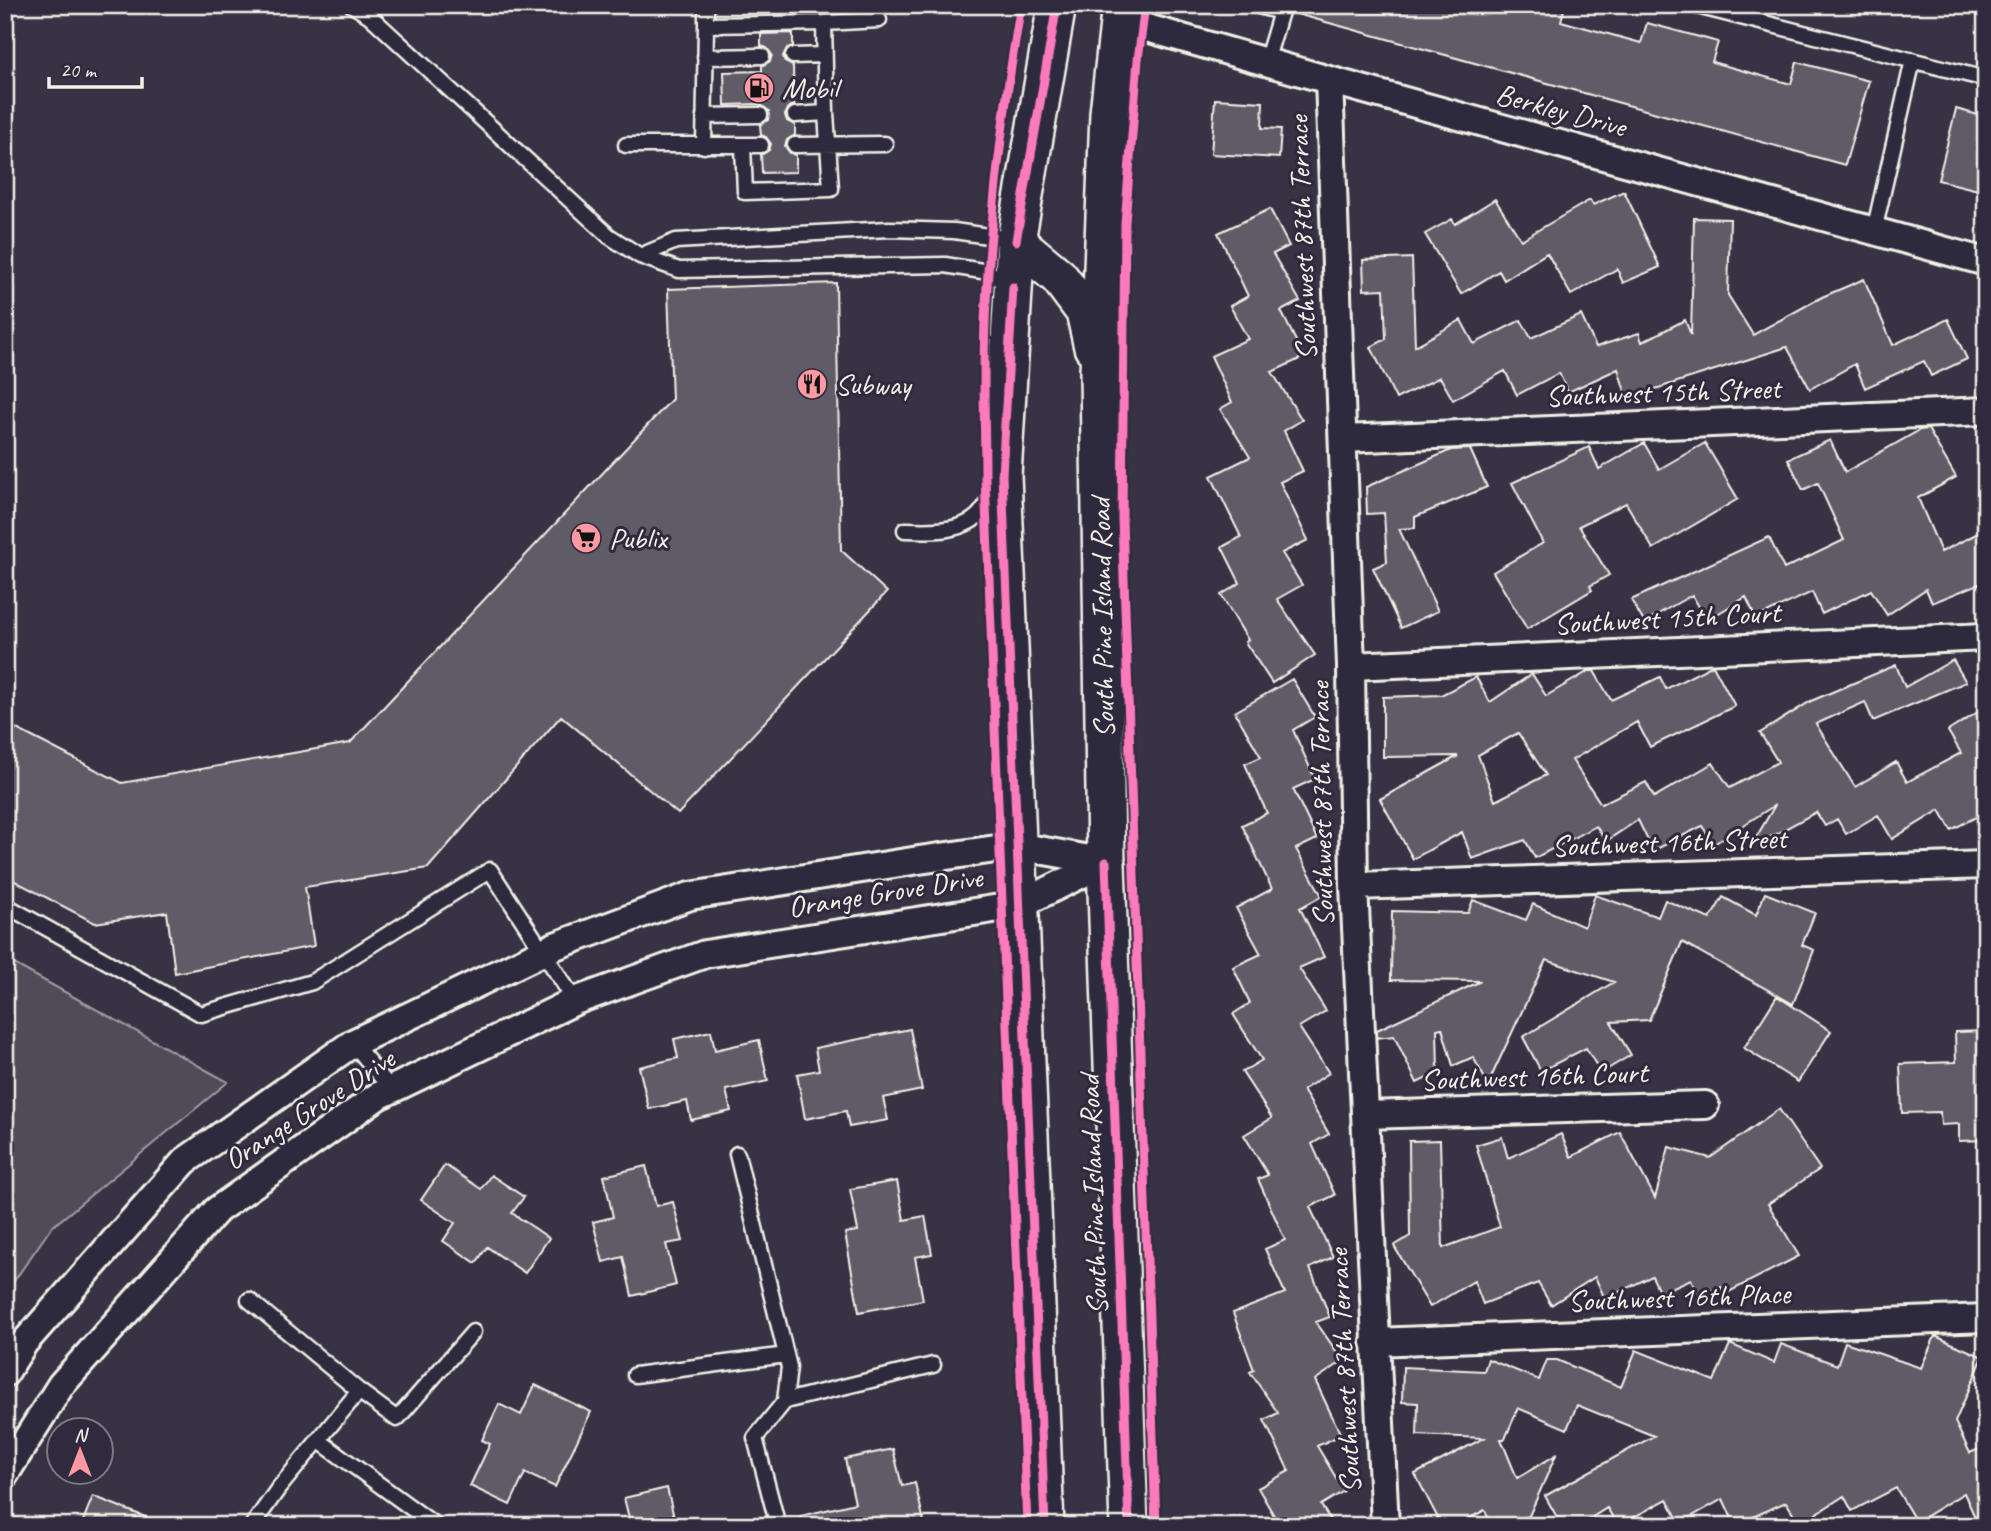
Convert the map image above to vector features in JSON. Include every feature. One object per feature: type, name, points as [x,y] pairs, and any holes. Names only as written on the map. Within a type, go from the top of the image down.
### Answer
[{"type":"main road","name":"South Pine Island Road","points":[[1045,1526],[1002,475],[1016,240],[1057,5]]},
{"type":"main road","name":"South Pine Island Road","points":[[1120,12],[1109,113],[1098,372],[1106,862],[1129,1526]]},
{"type":"main road","points":[[1016,240],[1059,277],[1085,312],[1098,372]]},
{"type":"street","name":"Berkley Drive","points":[[1120,12],[1266,62],[1986,262]]},
{"type":"street","name":"Southwest 87th Terrace","points":[[1329,80],[1351,666],[1354,886],[1385,1526]]},
{"type":"street","name":"Southwest 15th Street","points":[[1343,439],[1986,411]]},
{"type":"street","name":"Southwest 15th Court","points":[[1351,666],[1986,637]]},
{"type":"street","name":"Orange Grove Drive","points":[[5,1373],[24,1343],[185,1161],[353,1043],[542,951],[690,896],[1017,846],[1106,862]]},
{"type":"street","name":"Orange Grove Drive","points":[[5,1474],[61,1385],[217,1210],[378,1096],[575,1001],[705,954],[1019,905],[1106,862]]},
{"type":"street","name":"Southwest 16th Street","points":[[1354,886],[1986,865]]},
{"type":"street","name":"Southwest 16th Court","points":[[1365,1115],[1705,1105]]},
{"type":"street","name":"Southwest 16th Place","points":[[1375,1342],[1986,1318]]},
{"type":"lane","points":[[352,5],[370,16],[609,236],[640,257],[679,270],[945,265],[988,272],[1013,287]]},
{"type":"lane","points":[[704,146],[706,5]]},
{"type":"lane","points":[[1255,5],[1282,9],[1266,62]]},
{"type":"lane","points":[[1693,5],[1986,79]]},
{"type":"lane","points":[[706,25],[879,20]]},
{"type":"lane","points":[[743,146],[745,192],[831,188],[824,23]]},
{"type":"lane","points":[[793,56],[824,55]]},
{"type":"lane","points":[[705,57],[762,56]]},
{"type":"lane","points":[[1874,231],[1913,60]]},
{"type":"lane","points":[[794,115],[826,113]]},
{"type":"lane","points":[[704,117],[760,116]]},
{"type":"lane","points":[[796,145],[885,144]]},
{"type":"lane","points":[[626,145],[761,145]]},
{"type":"lane","points":[[640,257],[676,240],[889,229],[954,231],[1016,240]]},
{"type":"lane","points":[[905,530],[938,531],[964,524],[981,512],[1002,475]]},
{"type":"lane","points":[[5,905],[201,1014],[312,982],[490,870],[575,1001]]},
{"type":"lane","points":[[353,1043],[391,1089]]},
{"type":"lane","points":[[737,1154],[789,1367],[785,1401],[755,1438],[778,1526]]},
{"type":"lane","points":[[249,1300],[397,1419],[473,1332]]},
{"type":"lane","points":[[635,1375],[786,1356]]},
{"type":"lane","points":[[785,1401],[933,1365]]},
{"type":"lane","points":[[252,1526],[359,1391]]},
{"type":"lane","points":[[318,1440],[436,1526]]},
{"type":"shaded area","points":[[5,959],[228,1082],[51,1228],[5,1294]]},
{"type":"building","points":[[1294,5],[1565,5],[1561,21],[1641,43],[1647,23],[1718,42],[1712,62],[1791,84],[1797,62],[1869,81],[1845,165],[1293,13]]},
{"type":"building","name":"Mobil","points":[[793,33],[793,46],[787,48],[783,56],[785,62],[793,66],[794,105],[789,107],[785,115],[787,121],[795,125],[795,135],[787,140],[785,146],[790,153],[796,155],[796,172],[762,173],[761,155],[769,150],[771,144],[761,135],[760,125],[768,120],[769,111],[760,104],[725,105],[724,72],[762,71],[762,66],[770,61],[772,55],[767,48],[761,46],[761,34]]},
{"type":"building","points":[[1215,99],[1263,102],[1262,128],[1281,129],[1279,158],[1211,154]]},
{"type":"building","points":[[1956,109],[1986,117],[1986,192],[1938,180]]},
{"type":"building","points":[[1624,191],[1660,267],[1623,283],[1617,269],[1571,295],[1547,253],[1504,280],[1499,271],[1461,294],[1425,234],[1452,219],[1455,224],[1495,199],[1521,240],[1590,200],[1593,205]]},
{"type":"building","points":[[1270,209],[1289,246],[1273,254],[1300,301],[1281,311],[1304,357],[1272,372],[1302,420],[1284,431],[1303,471],[1280,482],[1308,540],[1282,553],[1302,585],[1277,599],[1315,655],[1272,683],[1245,642],[1248,640],[1221,595],[1240,583],[1222,547],[1241,537],[1211,476],[1250,457],[1220,409],[1232,402],[1211,356],[1248,339],[1230,306],[1248,296],[1218,233]]},
{"type":"building","points":[[1694,218],[1730,219],[1728,295],[1753,335],[1822,297],[1864,279],[1893,345],[1948,319],[1967,359],[1931,376],[1924,361],[1865,388],[1855,364],[1810,389],[1787,347],[1627,398],[1618,369],[1568,392],[1559,373],[1517,395],[1505,371],[1453,400],[1440,377],[1396,399],[1371,347],[1386,339],[1384,289],[1364,290],[1363,260],[1412,258],[1415,346],[1461,320],[1474,344],[1521,320],[1531,338],[1581,315],[1596,347],[1639,333],[1642,342],[1685,320],[1691,335]]},
{"type":"building","points":[[836,283],[841,550],[887,592],[678,814],[561,716],[428,868],[305,887],[314,946],[175,973],[167,912],[95,923],[5,876],[5,723],[122,783],[350,743],[672,399],[668,289]]},
{"type":"building","points":[[1928,429],[1956,477],[1918,498],[1941,552],[1986,529],[1986,581],[1932,603],[1926,589],[1887,615],[1871,590],[1822,614],[1812,592],[1756,618],[1746,597],[1707,620],[1692,595],[1644,622],[1631,600],[1769,537],[1784,569],[1844,540],[1818,483],[1803,490],[1788,459],[1830,440],[1845,472],[1920,430]]},
{"type":"building","points":[[1644,443],[1659,469],[1705,443],[1738,499],[1653,549],[1626,503],[1579,526],[1609,575],[1590,586],[1592,590],[1527,629],[1493,572],[1543,543],[1512,483],[1589,447],[1599,469]]},
{"type":"building","points":[[1470,449],[1487,487],[1415,517],[1415,528],[1399,529],[1438,611],[1401,628],[1373,568],[1387,562],[1384,513],[1367,514],[1366,487],[1451,450]]},
{"type":"building","points":[[1953,660],[1966,682],[1873,721],[1865,702],[1816,724],[1855,787],[1896,762],[1907,782],[1961,753],[1948,731],[1986,707],[1986,812],[1951,830],[1940,810],[1892,839],[1878,815],[1846,834],[1837,819],[1825,826],[1816,812],[1750,848],[1775,805],[1714,844],[1702,826],[1653,851],[1638,820],[1606,841],[1596,826],[1535,858],[1525,840],[1472,859],[1462,832],[1413,859],[1380,799],[1458,756],[1383,757],[1383,697],[1441,695],[1476,677],[1490,702],[1532,674],[1546,696],[1589,671],[1594,671],[1611,700],[1660,677],[1666,689],[1713,665],[1735,706],[1650,747],[1637,722],[1572,760],[1601,804],[1646,782],[1654,797],[1713,763],[1730,788],[1778,762],[1760,733],[1811,701],[1896,665],[1905,687]],"holes":[[[1518,733],[1546,775],[1495,801],[1478,755]]]},
{"type":"building","points":[[1292,679],[1315,717],[1293,730],[1315,779],[1293,789],[1317,839],[1296,849],[1322,896],[1300,908],[1324,957],[1299,968],[1326,1011],[1299,1027],[1329,1073],[1303,1090],[1329,1134],[1312,1144],[1335,1195],[1310,1207],[1333,1257],[1310,1268],[1330,1317],[1316,1322],[1343,1361],[1315,1380],[1341,1435],[1317,1446],[1344,1491],[1321,1505],[1334,1526],[1280,1526],[1258,1488],[1289,1471],[1264,1420],[1278,1413],[1250,1372],[1254,1370],[1233,1313],[1285,1293],[1265,1249],[1285,1240],[1258,1179],[1268,1175],[1244,1135],[1272,1118],[1242,1072],[1262,1060],[1233,1014],[1250,1003],[1233,967],[1261,954],[1236,908],[1272,889],[1242,825],[1267,813],[1245,764],[1261,757],[1235,712]]},
{"type":"building","points":[[1765,893],[1815,913],[1802,945],[1814,950],[1793,1004],[1682,942],[1649,1020],[1611,1022],[1631,1055],[1601,1073],[1586,1048],[1541,1071],[1523,1037],[1614,982],[1546,960],[1488,1084],[1473,1057],[1453,1066],[1442,1028],[1437,1029],[1438,1073],[1417,1083],[1394,1036],[1377,1038],[1377,1030],[1481,981],[1391,980],[1392,911],[1468,913],[1473,900],[1526,920],[1533,904],[1584,927],[1595,895],[1658,917],[1665,900],[1710,919],[1723,897],[1756,915]]},
{"type":"building","points":[[1777,996],[1831,1031],[1798,1082],[1744,1048]]},
{"type":"building","points":[[910,1029],[922,1090],[883,1098],[888,1120],[849,1127],[846,1111],[805,1119],[797,1074],[819,1070],[815,1048]]},
{"type":"building","points":[[711,1031],[715,1050],[759,1040],[768,1081],[726,1090],[731,1111],[691,1120],[687,1101],[649,1109],[639,1067],[678,1058],[674,1039]]},
{"type":"building","points":[[1986,1031],[1986,1140],[1959,1141],[1959,1124],[1941,1125],[1940,1112],[1902,1113],[1900,1064],[1956,1062],[1955,1032]]},
{"type":"building","points":[[1779,1109],[1820,1169],[1768,1204],[1799,1256],[1725,1294],[1721,1287],[1699,1296],[1691,1279],[1660,1293],[1652,1276],[1605,1299],[1595,1277],[1551,1305],[1538,1283],[1483,1304],[1474,1281],[1430,1307],[1394,1246],[1410,1236],[1409,1141],[1440,1140],[1443,1248],[1500,1227],[1476,1145],[1502,1137],[1508,1158],[1561,1134],[1571,1157],[1620,1132],[1655,1198],[1669,1147],[1710,1158]]},
{"type":"building","points":[[445,1165],[481,1189],[491,1175],[524,1197],[512,1213],[549,1238],[525,1273],[487,1247],[476,1263],[443,1241],[455,1223],[421,1200]]},
{"type":"building","points":[[646,1166],[656,1206],[673,1202],[683,1241],[666,1244],[676,1285],[632,1296],[623,1257],[603,1262],[593,1222],[613,1217],[604,1176]]},
{"type":"building","points":[[897,1181],[904,1220],[925,1216],[932,1254],[915,1257],[923,1300],[859,1312],[845,1233],[858,1231],[850,1189]]},
{"type":"building","points":[[1935,1336],[1983,1357],[1955,1422],[1970,1453],[1986,1446],[1986,1526],[1979,1526],[1964,1493],[1916,1522],[1896,1488],[1852,1511],[1844,1496],[1800,1524],[1786,1502],[1735,1525],[1723,1499],[1680,1523],[1667,1499],[1618,1526],[1607,1508],[1578,1526],[1562,1526],[1545,1496],[1654,1436],[1577,1405],[1567,1429],[1518,1408],[1505,1439],[1501,1439],[1517,1478],[1556,1455],[1529,1516],[1506,1526],[1491,1526],[1485,1510],[1455,1526],[1442,1526],[1415,1474],[1484,1438],[1417,1435],[1418,1403],[1402,1402],[1403,1367],[1484,1371],[1488,1359],[1539,1380],[1547,1360],[1557,1360],[1621,1387],[1636,1350],[1714,1381],[1730,1344],[1774,1363],[1781,1344],[1837,1365],[1845,1342],[1921,1368]]},
{"type":"building","points":[[535,1385],[591,1412],[555,1487],[525,1473],[510,1505],[470,1486],[490,1444],[482,1440],[499,1404],[521,1415]]},
{"type":"building","points":[[893,1449],[902,1486],[915,1483],[925,1526],[802,1526],[801,1516],[855,1503],[845,1459]]},
{"type":"building","points":[[667,1488],[676,1526],[631,1526],[624,1498]]},
{"type":"building","points":[[93,1496],[165,1525],[165,1526],[81,1526]]},
{"type":"cycle path","points":[[1021,5],[1004,116],[992,228],[985,324],[984,391],[985,479],[1027,1526]]},
{"type":"cycle path","points":[[1016,241],[1057,5]]},
{"type":"cycle path","points":[[1145,5],[1125,223],[1122,518],[1156,1526]]},
{"type":"cycle path","points":[[1013,287],[1002,475],[1045,1526]]},
{"type":"cycle path","points":[[1106,862],[1129,1526]]},
{"type":"place","name":"Mobil","points":[[759,88]]},
{"type":"place","name":"Subway","points":[[812,384]]},
{"type":"place","name":"Publix","points":[[586,538]]}]
